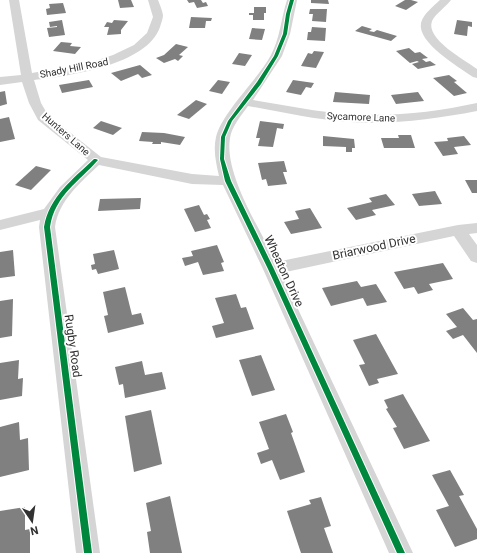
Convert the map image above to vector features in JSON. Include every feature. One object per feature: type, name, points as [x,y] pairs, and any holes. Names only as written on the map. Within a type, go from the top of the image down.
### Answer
[{"type":"street","name":"Hunters Lane","points":[[14,0],[27,77],[35,104],[43,117],[96,160],[192,179],[228,181]]},
{"type":"street","name":"Shady Hill Road","points":[[0,81],[96,65],[129,53],[150,38],[156,27],[158,17],[153,0]]},
{"type":"street","name":"Wheaton Drive","points":[[292,0],[285,34],[276,56],[259,83],[230,121],[223,137],[222,159],[228,181],[272,269],[401,553]]},
{"type":"street","points":[[446,0],[428,18],[425,25],[426,34],[435,44],[477,74]]},
{"type":"street","name":"Sycamore Lane","points":[[244,102],[332,117],[368,119],[422,117],[477,107]]},
{"type":"street","points":[[0,225],[49,213],[67,189],[96,160]]},
{"type":"street","name":"Rugby Road","points":[[49,213],[47,219],[47,236],[88,553]]},
{"type":"street","name":"Briarwood Drive","points":[[272,269],[458,230],[477,228]]},
{"type":"street","points":[[458,230],[477,257]]},
{"type":"building","points":[[118,0],[131,0],[134,7],[120,8]]},
{"type":"building","points":[[187,0],[201,0],[203,3],[206,2],[208,6],[197,8],[194,2],[189,3]]},
{"type":"building","points":[[311,0],[328,0],[329,4],[311,3]]},
{"type":"building","points":[[405,0],[418,2],[406,10],[395,6]]},
{"type":"building","points":[[63,3],[66,13],[47,15],[46,9],[50,8],[49,4]]},
{"type":"building","points":[[254,7],[266,7],[264,20],[253,20],[253,15],[249,15],[249,13],[254,13]]},
{"type":"building","points":[[310,9],[327,9],[326,22],[312,21],[313,14],[309,14]]},
{"type":"building","points":[[191,17],[212,18],[211,21],[206,21],[205,28],[189,28]]},
{"type":"building","points":[[62,20],[65,35],[49,37],[47,28],[57,26],[50,27],[49,22]]},
{"type":"building","points":[[114,20],[128,21],[121,30],[121,34],[107,35],[109,27],[104,27],[107,22],[112,23]]},
{"type":"building","points":[[457,20],[472,22],[472,27],[468,26],[467,36],[454,34]]},
{"type":"building","points":[[362,26],[372,29],[369,31],[374,32],[377,30],[397,36],[391,41],[355,31]]},
{"type":"building","points":[[312,27],[326,28],[325,41],[307,40],[308,32],[311,32]]},
{"type":"building","points":[[252,28],[265,29],[262,40],[249,39]]},
{"type":"building","points":[[61,42],[72,43],[70,46],[81,47],[75,54],[53,51]]},
{"type":"building","points":[[176,44],[188,47],[179,55],[183,56],[178,61],[175,59],[164,63],[156,58],[164,55]]},
{"type":"building","points":[[409,48],[415,53],[420,52],[428,58],[422,59],[426,62],[430,61],[436,65],[418,69],[412,64],[419,62],[417,61],[410,63],[396,51]]},
{"type":"building","points":[[314,51],[324,52],[316,68],[301,66],[308,53],[312,54]]},
{"type":"building","points":[[239,53],[252,55],[245,66],[232,64]]},
{"type":"building","points":[[140,65],[152,75],[142,78],[138,74],[121,81],[111,73]]},
{"type":"building","points":[[449,75],[457,81],[454,82],[467,93],[454,96],[433,78]]},
{"type":"building","points":[[89,80],[93,87],[62,93],[59,85]]},
{"type":"building","points":[[218,80],[230,82],[222,94],[209,91]]},
{"type":"building","points":[[293,80],[314,83],[311,88],[306,87],[301,95],[286,92]]},
{"type":"building","points":[[5,91],[7,104],[0,106],[0,92]]},
{"type":"building","points":[[335,92],[370,95],[369,104],[333,102]]},
{"type":"building","points":[[418,92],[424,101],[396,104],[391,95]]},
{"type":"building","points":[[196,100],[207,104],[189,119],[177,115]]},
{"type":"building","points":[[9,117],[15,139],[0,142],[0,119]]},
{"type":"building","points":[[101,121],[122,128],[113,135],[93,128]]},
{"type":"building","points":[[260,121],[284,124],[283,129],[277,128],[273,147],[258,146],[260,138],[256,138]]},
{"type":"building","points":[[142,132],[164,133],[185,137],[180,145],[161,142],[161,144],[152,144],[153,142],[139,141]]},
{"type":"building","points":[[398,135],[411,135],[415,148],[384,148],[381,138],[399,138]]},
{"type":"building","points":[[323,136],[354,139],[355,148],[352,148],[352,152],[346,152],[346,147],[323,146]]},
{"type":"building","points":[[464,136],[471,145],[454,147],[458,154],[443,156],[434,142],[448,141],[447,138]]},
{"type":"building","points":[[284,161],[287,172],[283,172],[287,184],[268,186],[266,179],[262,180],[258,163]]},
{"type":"building","points":[[36,166],[51,170],[31,190],[15,185]]},
{"type":"building","points":[[465,180],[477,180],[477,193],[472,193]]},
{"type":"building","points":[[435,191],[442,204],[419,206],[412,194]]},
{"type":"building","points":[[386,194],[395,205],[372,210],[376,215],[356,220],[347,208],[372,202],[369,198]]},
{"type":"building","points":[[141,198],[140,209],[98,211],[100,199]]},
{"type":"building","points":[[199,205],[204,215],[207,214],[210,219],[207,220],[211,228],[195,232],[184,209]]},
{"type":"building","points":[[310,208],[322,228],[291,234],[284,222],[299,219],[295,211]]},
{"type":"building","points":[[217,245],[224,262],[221,263],[224,271],[203,275],[198,262],[185,266],[182,258],[193,256],[191,251]]},
{"type":"building","points":[[13,250],[15,276],[0,278],[0,252]]},
{"type":"building","points":[[114,250],[119,269],[98,274],[96,269],[92,270],[91,265],[95,264],[93,254]]},
{"type":"building","points":[[443,263],[453,279],[429,284],[433,290],[418,294],[414,287],[404,289],[394,272]]},
{"type":"building","points":[[357,281],[361,287],[376,284],[387,302],[367,306],[363,298],[331,306],[322,288]]},
{"type":"building","points":[[125,287],[132,315],[141,313],[144,324],[108,333],[104,316],[108,315],[103,292]]},
{"type":"building","points":[[236,294],[241,308],[246,307],[254,329],[216,338],[212,326],[224,323],[215,298]]},
{"type":"building","points":[[13,299],[12,336],[0,338],[0,301]]},
{"type":"building","points":[[463,308],[473,320],[477,319],[477,353],[463,335],[453,339],[446,331],[457,327],[446,314]]},
{"type":"building","points":[[376,334],[398,374],[377,379],[379,383],[369,386],[359,365],[365,364],[353,340]]},
{"type":"building","points":[[261,355],[275,390],[252,396],[239,360]]},
{"type":"building","points":[[19,360],[18,379],[23,378],[22,396],[0,400],[0,363]]},
{"type":"building","points":[[142,361],[145,375],[162,372],[166,389],[125,398],[123,384],[119,385],[115,367]]},
{"type":"building","points":[[403,394],[430,441],[404,449],[393,428],[397,427],[386,409],[388,408],[384,400]]},
{"type":"building","points":[[151,410],[162,464],[134,472],[125,416]]},
{"type":"building","points":[[286,414],[305,472],[280,480],[272,460],[261,464],[257,453],[269,449],[259,422]]},
{"type":"building","points":[[19,422],[20,440],[28,438],[29,470],[0,477],[0,427]]},
{"type":"building","points":[[450,470],[464,495],[459,496],[477,529],[477,539],[455,547],[436,510],[449,506],[432,475]]},
{"type":"building","points":[[170,496],[182,553],[150,553],[147,532],[151,531],[146,503]]},
{"type":"building","points":[[321,497],[331,526],[324,528],[333,553],[301,553],[287,511],[311,504],[309,500]]},
{"type":"building","points":[[25,507],[25,530],[30,529],[30,553],[0,553],[0,511]]},
{"type":"cycle path","points":[[292,0],[285,34],[276,56],[259,83],[230,121],[223,137],[222,159],[228,181],[271,269],[401,553]]},
{"type":"cycle path","points":[[88,553],[47,227],[49,217],[58,199],[65,190],[96,160]]}]
